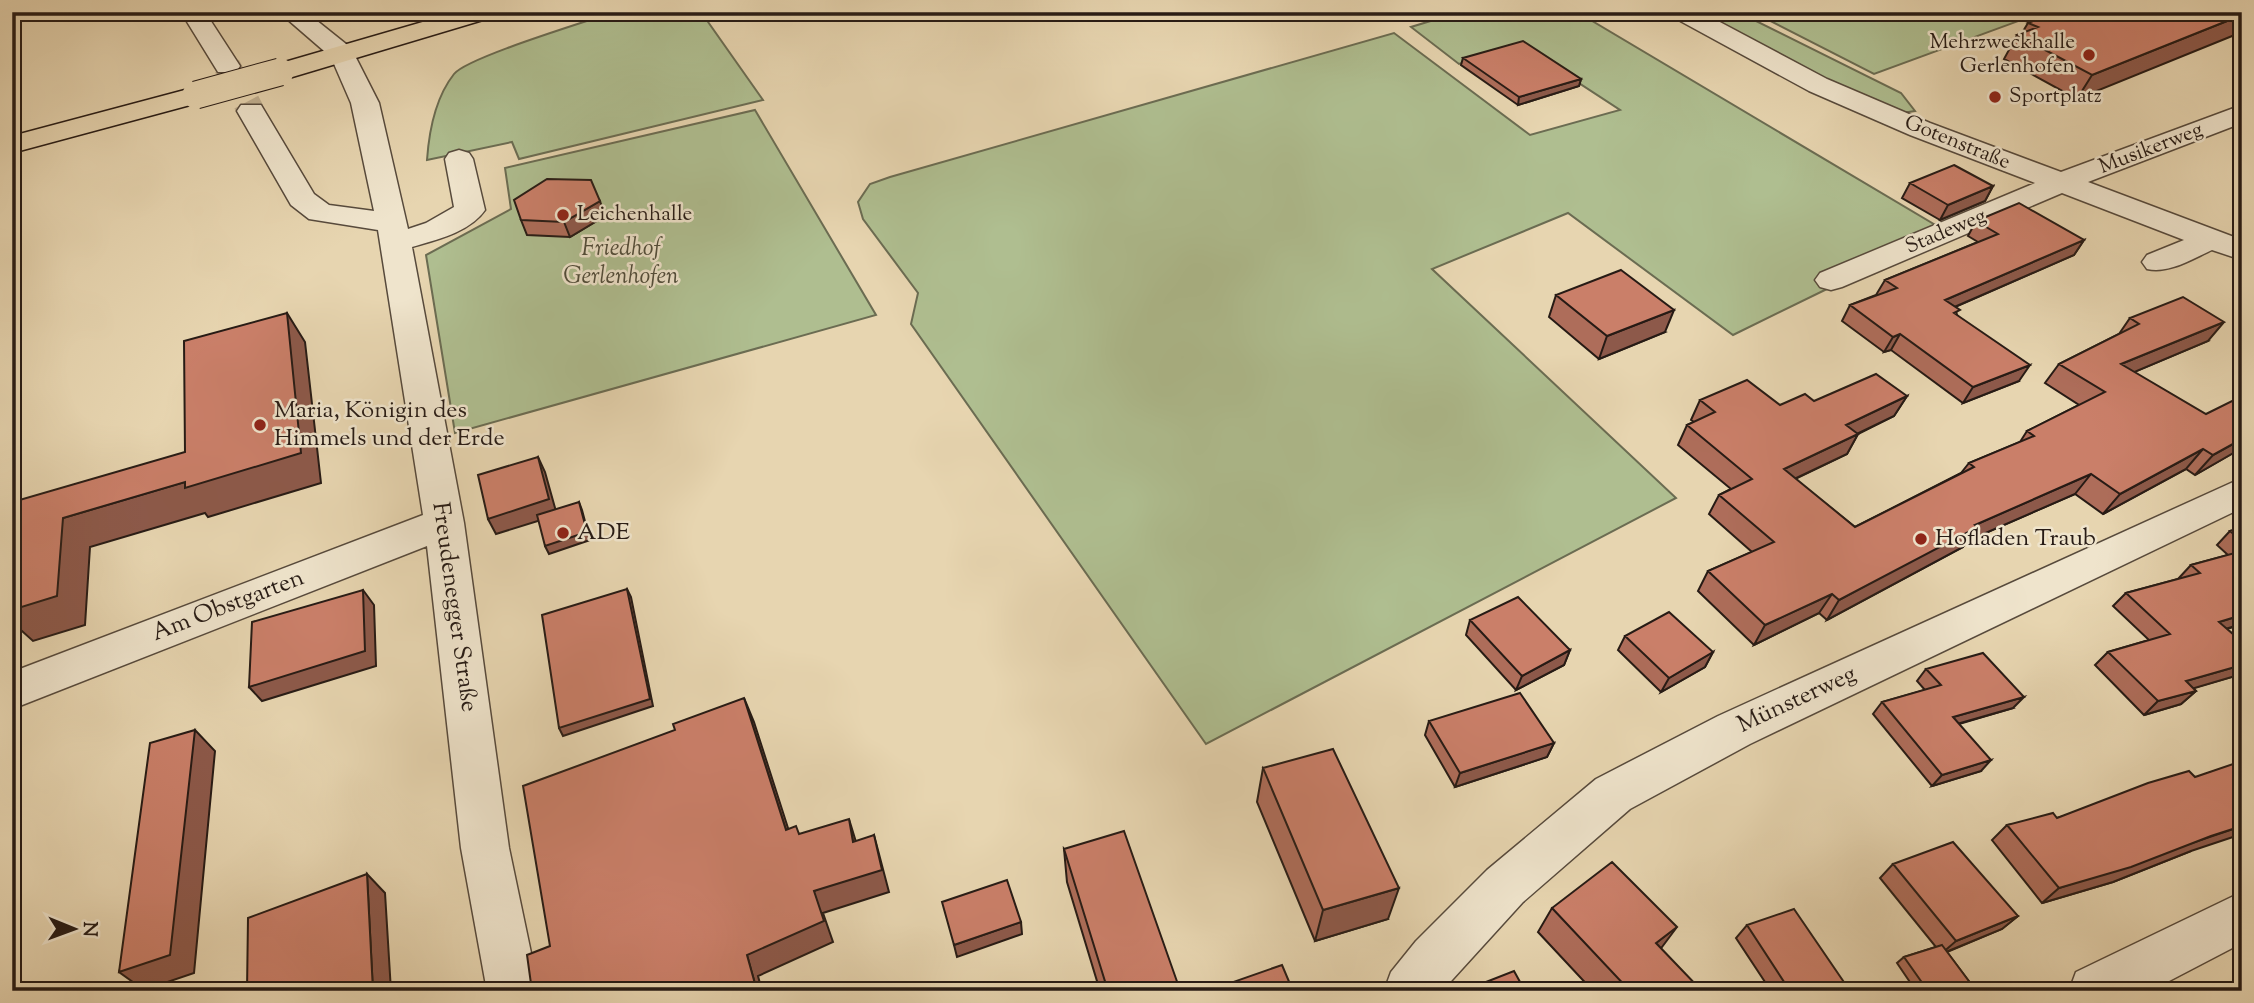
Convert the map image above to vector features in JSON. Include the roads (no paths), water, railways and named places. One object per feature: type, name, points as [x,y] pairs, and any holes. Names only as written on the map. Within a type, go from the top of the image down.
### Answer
[{"type":"main road","points":[[12,145],[280,72],[484,12]]},
{"type":"street","points":[[193,12],[227,66]]},
{"type":"street","name":"Freudenegger Straße","points":[[291,12],[342,53],[365,103],[393,233],[444,523],[485,848],[513,991]]},
{"type":"street","name":"Gotenstraße","points":[[1682,12],[1818,85],[2060,183],[2242,251]]},
{"type":"street","points":[[251,111],[302,199],[320,213],[393,233],[437,230],[470,210],[459,159]]},
{"type":"street","name":"Musikerweg","points":[[2060,183],[2242,114]]},
{"type":"street","name":"Stadeweg","points":[[1831,280],[2060,183]]},
{"type":"street","points":[[2158,262],[2212,239]]},
{"type":"street","name":"Münsterweg","points":[[1410,991],[1434,959],[1504,886],[1613,794],[1734,730],[2242,492]]},
{"type":"street","name":"Am Obstgarten","points":[[12,691],[444,523]]},
{"type":"street","points":[[2095,991],[2242,916]]},
{"type":"tunnel","points":[[227,66],[251,111]]},
{"type":"place","name":"Mehrzweckhalle Gerlenhofen","points":[[2089,55]]},
{"type":"place","name":"Sportplatz","points":[[1995,97]]},
{"type":"place","name":"Leichenhalle","points":[[563,215]]},
{"type":"place","name":"Maria, Königin des Himmels und der Erde","points":[[260,425]]},
{"type":"place","name":"ADE","points":[[563,533]]},
{"type":"place","name":"Hofladen Traub","points":[[1921,539]]},
{"type":"park label","name":"Friedhof Gerlenhofen","points":[[621,263]]}]
